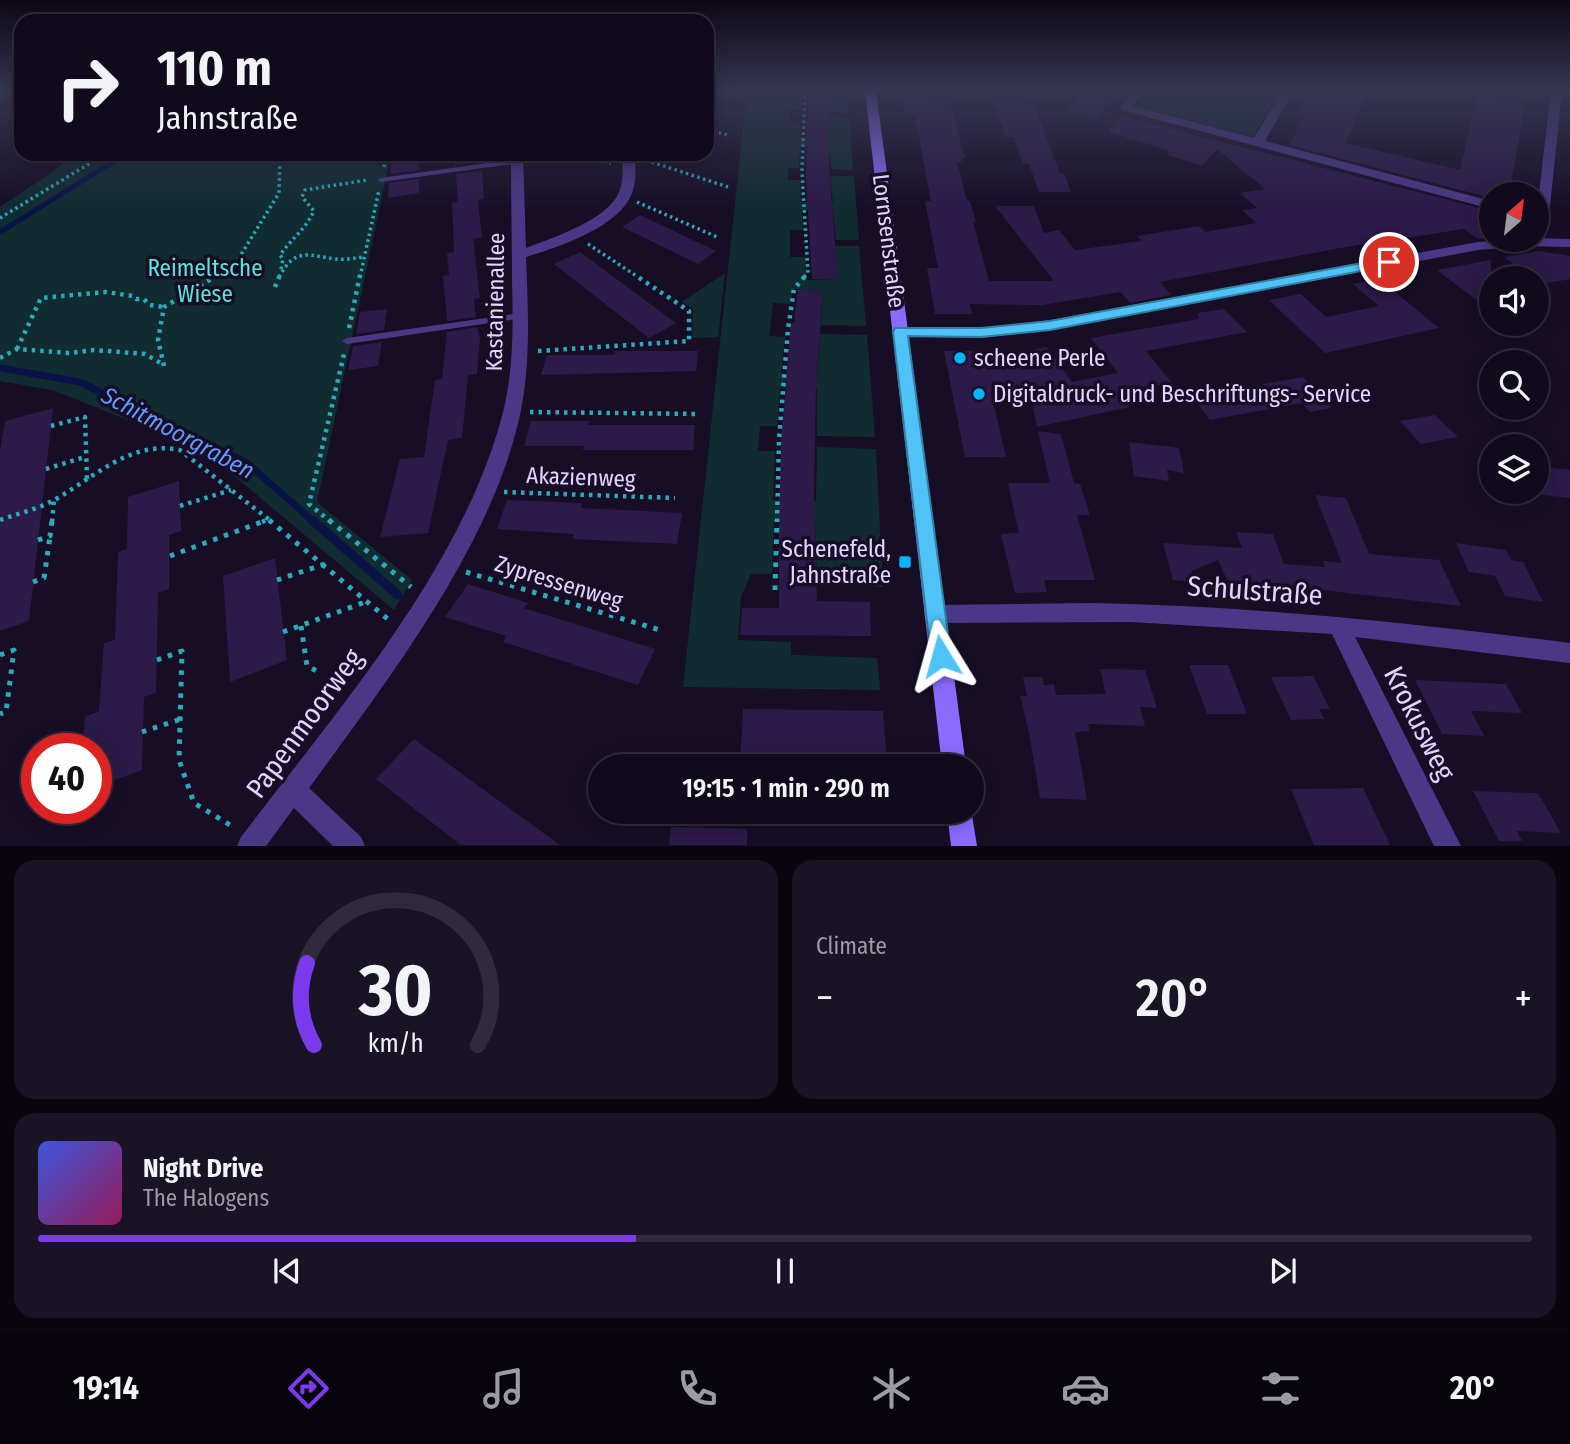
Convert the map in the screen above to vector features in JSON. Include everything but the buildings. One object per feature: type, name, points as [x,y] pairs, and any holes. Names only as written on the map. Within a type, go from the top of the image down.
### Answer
[{"type":"street","name":"Lornsenstraße","points":[[875,130],[952,754]]},
{"type":"street","points":[[1213,130],[1479,202]]},
{"type":"street","points":[[1258,142],[1265,130]]},
{"type":"street","points":[[1544,182],[1551,130]]},
{"type":"street","name":"Kastanienallee","points":[[400,629],[449,567],[485,491],[512,411],[521,352],[517,161]]},
{"type":"street","points":[[520,254],[573,234],[620,204],[627,190],[632,161]]},
{"type":"street","points":[[900,332],[1016,330],[1478,246],[1524,242],[1570,243]]},
{"type":"street","name":"Schulstraße","points":[[935,614],[1153,613],[1339,626],[1570,653]]},
{"type":"street","name":"Krokusweg","points":[[1339,626],[1448,845]]},
{"type":"street","name":"Papenmoorweg","points":[[252,843],[377,675],[400,629]]},
{"type":"street","points":[[293,790],[352,845]]},
{"type":"street","points":[[961,824],[964,845]]},
{"type":"lane","points":[[381,180],[493,161]]},
{"type":"lane","points":[[347,341],[520,316]]},
{"type":"path","points":[[775,590],[779,440],[788,328],[794,289],[808,273],[802,172],[804,130]]},
{"type":"path","points":[[714,132],[728,135]]},
{"type":"path","points":[[0,218],[94,161]]},
{"type":"path","points":[[17,349],[41,298],[106,292],[133,296],[136,299],[144,299],[149,305],[164,307],[234,266],[279,193],[280,161]]},
{"type":"path","points":[[385,161],[309,504],[417,592]]},
{"type":"path","points":[[636,161],[728,187]]},
{"type":"path","points":[[275,287],[284,259],[280,256],[294,236],[304,230],[314,211],[302,197],[305,190],[319,186],[381,180]]},
{"type":"path","points":[[633,201],[717,237]]},
{"type":"path","points":[[535,351],[689,341],[689,311],[573,234]]},
{"type":"path","points":[[281,269],[291,261],[316,254],[335,259],[365,257]]},
{"type":"path","points":[[0,358],[17,349],[70,353],[94,350],[145,354],[164,366],[158,340],[164,307]]},
{"type":"path","points":[[512,411],[699,414]]},
{"type":"path","points":[[51,426],[85,417],[87,478]]},
{"type":"path","points":[[0,520],[54,500],[122,458],[140,451],[170,446],[180,450],[232,490],[325,564],[400,629]]},
{"type":"path","points":[[46,469],[85,457]]},
{"type":"path","points":[[180,506],[232,490]]},
{"type":"path","name":"Akazienweg","points":[[485,491],[675,498]]},
{"type":"path","points":[[33,582],[44,578],[54,500]]},
{"type":"path","points":[[170,556],[268,520]]},
{"type":"path","points":[[38,540],[50,536]]},
{"type":"path","points":[[277,580],[325,564]]},
{"type":"path","name":"Zypressenweg","points":[[449,567],[660,630]]},
{"type":"path","points":[[283,632],[368,601]]},
{"type":"path","points":[[301,626],[307,666],[317,671]]},
{"type":"path","points":[[0,655],[14,650],[6,712],[0,714]]},
{"type":"path","points":[[157,660],[182,651],[179,760],[194,803],[252,843]]},
{"type":"path","points":[[142,732],[181,719]]},
{"type":"green space","points":[[743,130],[800,130],[800,138],[828,138],[828,130],[850,130],[853,170],[831,169],[829,146],[800,146],[799,168],[788,168],[788,180],[800,180],[801,202],[833,202],[830,176],[854,176],[859,240],[836,240],[833,211],[802,211],[803,230],[790,230],[790,257],[806,257],[807,280],[838,279],[835,246],[859,246],[866,326],[821,325],[823,290],[793,289],[790,304],[773,303],[769,336],[785,337],[781,374],[817,376],[820,334],[867,335],[875,437],[817,436],[817,389],[780,388],[777,426],[760,426],[758,451],[775,451],[773,500],[816,501],[817,447],[876,449],[883,587],[817,584],[815,520],[774,520],[772,574],[751,574],[741,597],[738,640],[791,642],[791,655],[877,658],[880,690],[683,687]]},
{"type":"green space","points":[[1228,130],[1257,130],[1253,137]]},
{"type":"green space","name":"Reimeltsche Wiese","points":[[66,161],[390,161],[317,502],[412,580],[394,610],[220,464],[176,439],[52,390],[0,381],[0,207]]},
{"type":"green space","points":[[725,273],[718,337],[692,338],[693,309],[682,302]]},
{"type":"waterway","points":[[0,232],[115,161]]},
{"type":"waterway","name":"Schitmoorgraben","points":[[0,368],[80,382],[247,463],[314,522]]},
{"type":"waterway","name":"Schitmoorgraben","points":[[312,520],[398,595]]},
{"type":"place","name":"scheene Perle","points":[[960,358]]},
{"type":"place","name":"Digitaldruck- und Beschriftungs- Service","points":[[979,394]]},
{"type":"place","name":"Schenefeld, Jahnstraße","points":[[905,562]]},
{"type":"route","points":[[941,656],[900,332],[981,332],[1050,326],[1389,262]]}]
